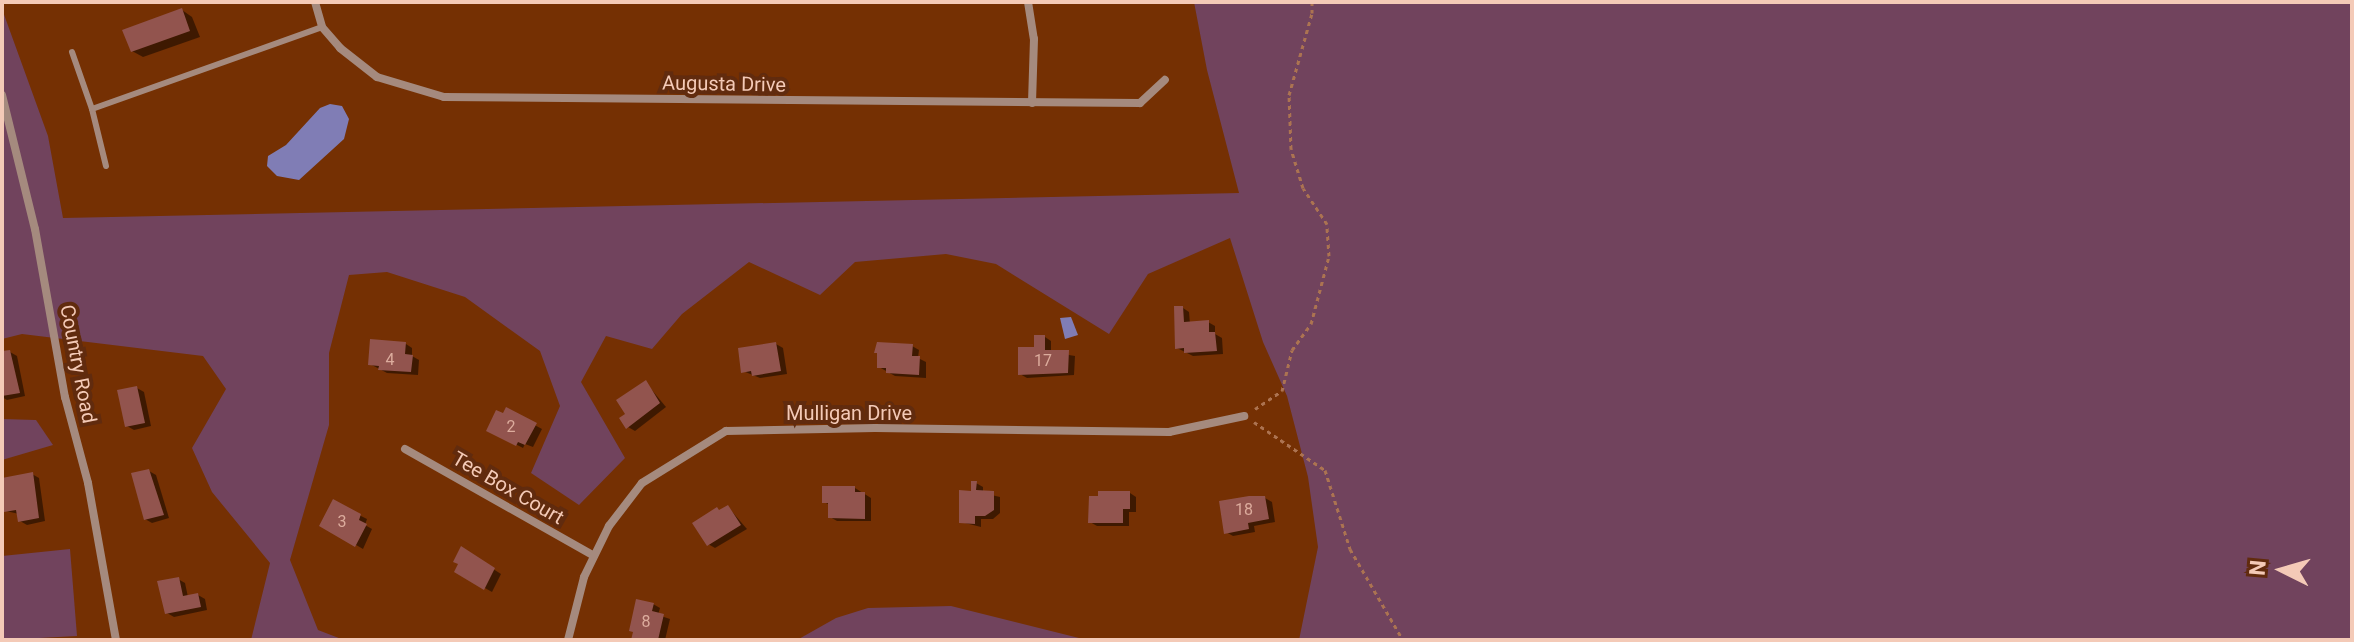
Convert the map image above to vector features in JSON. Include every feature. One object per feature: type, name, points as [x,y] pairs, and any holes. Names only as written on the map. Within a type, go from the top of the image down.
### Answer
[{"type":"street","name":"Augusta Drive","points":[[315,2],[322,27],[340,48],[377,77],[444,97],[1140,103],[1165,80]]},
{"type":"street","points":[[1028,2],[1034,39],[1032,103]]},
{"type":"street","name":"Country Road","points":[[2,95],[35,229],[65,397],[88,483],[116,640]]},
{"type":"street","name":"Mulligan Drive","points":[[568,640],[584,577],[609,526],[642,483],[726,431],[875,428],[1169,432],[1244,416]]},
{"type":"street","name":"Tee Box Court","points":[[405,449],[594,556]]},
{"type":"lane","points":[[92,109],[322,27]]},
{"type":"lane","points":[[72,52],[92,109],[106,166]]},
{"type":"path","points":[[1312,2],[1312,13],[1289,95],[1291,149],[1303,188],[1327,224],[1329,256],[1311,324],[1292,350],[1282,391],[1244,416],[1325,470],[1350,549],[1403,640]]},
{"type":"shaded area","points":[[1194,2],[2352,2],[2352,640],[1299,640],[1318,547],[1308,477],[1287,396],[1263,342],[1230,238],[1148,274],[1109,334],[996,264],[946,254],[855,262],[820,295],[749,262],[682,314],[652,349],[606,336],[581,382],[625,458],[579,505],[531,473],[560,406],[540,351],[465,297],[387,272],[349,275],[329,353],[329,425],[290,560],[318,630],[344,640],[251,640],[270,563],[212,492],[192,448],[226,389],[203,356],[22,334],[2,339],[2,9],[48,136],[63,218],[1239,193],[1207,70]]},
{"type":"shaded area","points":[[330,104],[342,106],[349,119],[344,139],[299,180],[277,176],[267,166],[268,156],[286,145],[320,108]]},
{"type":"shaded area","points":[[1071,317],[1078,335],[1065,339],[1060,318]]},
{"type":"shaded area","points":[[2,419],[36,420],[53,445],[2,460]]},
{"type":"shaded area","points":[[70,549],[77,636],[2,640],[2,556]]},
{"type":"shaded area","points":[[951,606],[1087,640],[797,640],[836,618],[868,608]]},
{"type":"building","points":[[182,8],[190,31],[131,52],[122,30]]},
{"type":"building","points":[[1174,306],[1183,306],[1184,322],[1209,320],[1209,332],[1215,332],[1217,351],[1184,353],[1184,348],[1175,349]]},
{"type":"building","points":[[1034,335],[1045,335],[1045,350],[1069,350],[1068,373],[1018,375],[1018,347],[1034,347]]},
{"type":"building","points":[[370,339],[406,342],[405,354],[413,355],[411,372],[378,370],[379,366],[368,365]]},
{"type":"building","points":[[776,342],[781,371],[752,376],[751,371],[741,373],[738,348]]},
{"type":"building","points":[[877,342],[913,344],[912,356],[920,356],[919,375],[886,373],[886,368],[877,368],[877,353],[874,353]]},
{"type":"building","points":[[10,350],[20,393],[2,396],[2,351]]},
{"type":"building","points":[[646,380],[660,403],[626,429],[619,418],[625,414],[616,400]]},
{"type":"building","points":[[137,386],[145,423],[125,427],[117,390]]},
{"type":"building","points":[[506,407],[537,423],[525,445],[518,442],[516,446],[486,431],[496,410],[503,413]]},
{"type":"building","points":[[149,469],[164,515],[144,520],[131,473]]},
{"type":"building","points":[[33,472],[39,518],[18,522],[16,510],[4,512],[2,478]]},
{"type":"building","points":[[971,481],[977,481],[976,490],[994,491],[994,510],[985,516],[975,516],[975,524],[959,523],[959,490],[971,491]]},
{"type":"building","points":[[822,486],[855,486],[855,492],[865,492],[865,519],[828,518],[828,503],[822,503]]},
{"type":"building","points":[[1098,491],[1130,491],[1130,509],[1123,509],[1123,523],[1088,523],[1089,496],[1098,496]]},
{"type":"building","points":[[1265,496],[1269,519],[1248,523],[1249,529],[1224,534],[1219,501]]},
{"type":"building","points":[[333,499],[361,514],[359,520],[367,524],[355,547],[319,526]]},
{"type":"building","points":[[728,505],[741,525],[707,546],[692,523],[717,507],[719,510]]},
{"type":"building","points":[[461,546],[495,568],[484,590],[454,572],[458,564],[453,562]]},
{"type":"building","points":[[179,577],[183,596],[198,593],[201,607],[165,614],[157,581]]},
{"type":"building","points":[[636,599],[654,603],[652,611],[664,614],[658,640],[631,640],[633,632],[629,631]]}]
